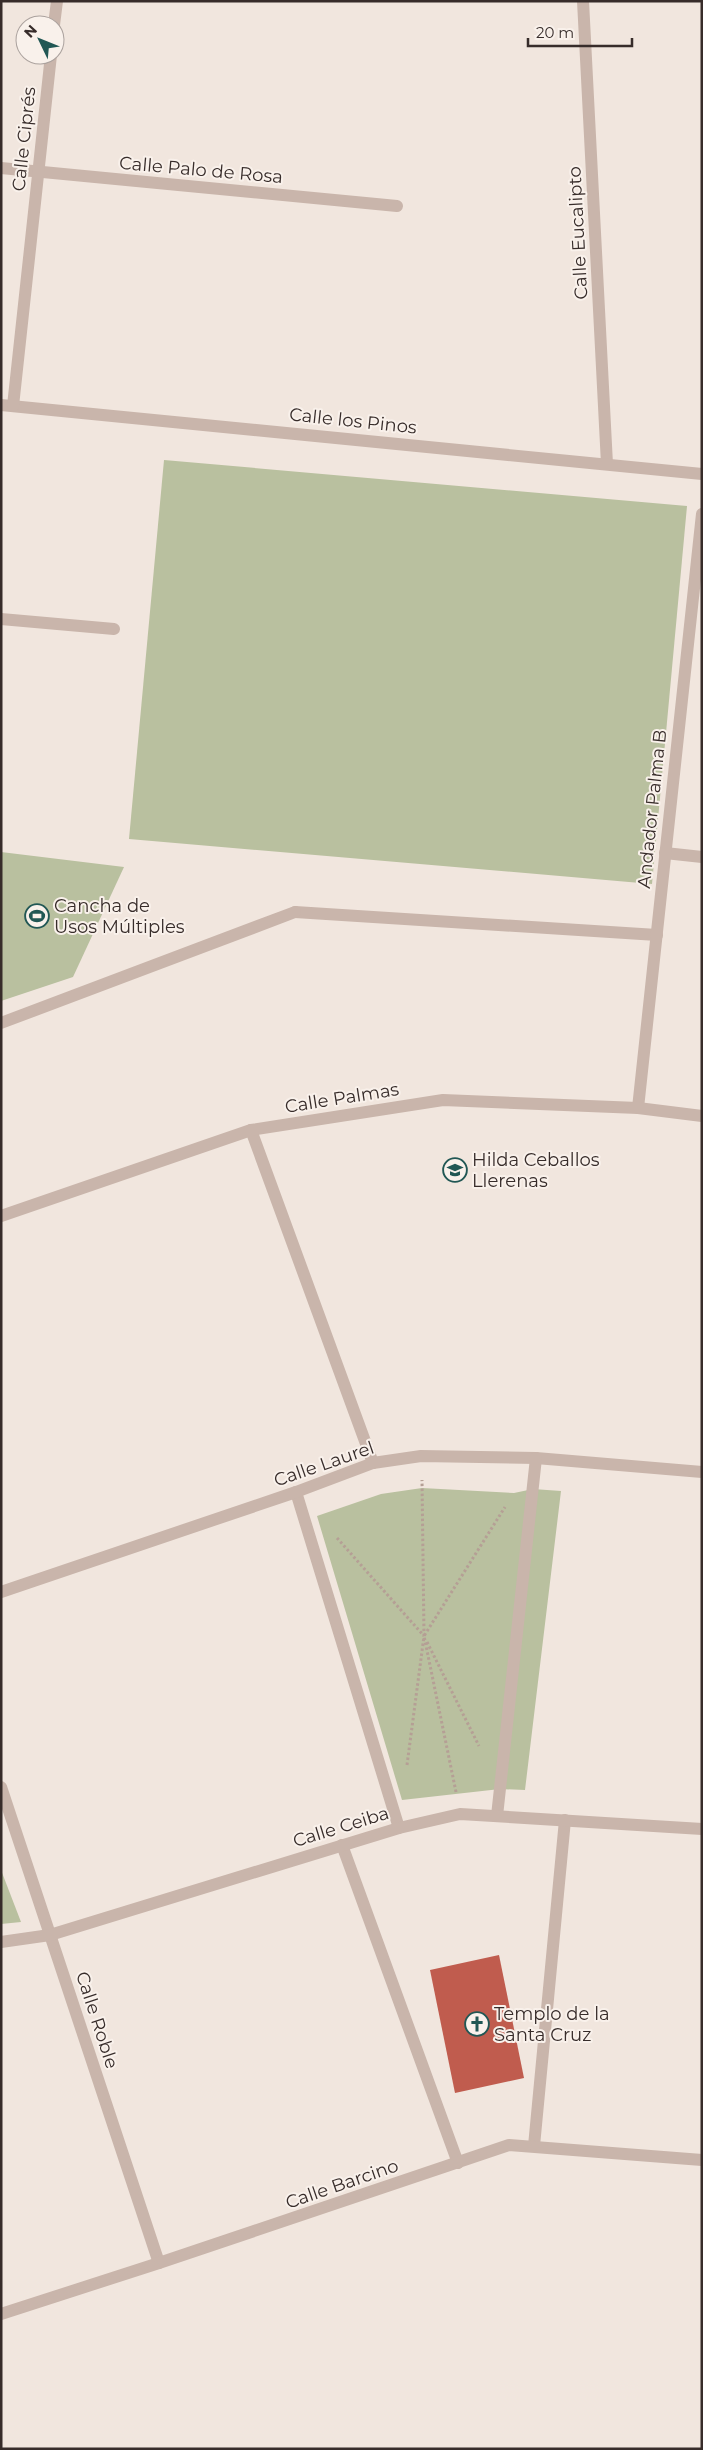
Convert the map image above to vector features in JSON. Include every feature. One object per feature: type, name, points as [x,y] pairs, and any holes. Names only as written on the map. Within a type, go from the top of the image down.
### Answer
[{"type":"street","points":[[55,15],[57,1]]},
{"type":"street","name":"Calle Eucalipto","points":[[584,1],[607,464]]},
{"type":"street","name":"Calle Ciprés","points":[[7,405],[38,172],[50,65]]},
{"type":"street","name":"Calle Palo de Rosa","points":[[1,168],[396,206]]},
{"type":"street","name":"Calle los Pinos","points":[[7,405],[702,474]]},
{"type":"street","name":"Andador Palma B","points":[[638,1108],[665,853],[697,609],[702,514]]},
{"type":"street","points":[[1,619],[114,628]]},
{"type":"street","points":[[665,853],[702,857]]},
{"type":"street","points":[[1,1023],[295,912],[657,935]]},
{"type":"street","name":"Calle Palmas","points":[[1,1216],[251,1130],[443,1100],[638,1108],[702,1116]]},
{"type":"street","points":[[251,1130],[372,1463]]},
{"type":"street","name":"Calle Laurel","points":[[1,1592],[296,1492],[372,1463],[421,1456],[536,1458],[702,1472]]},
{"type":"street","points":[[497,1816],[536,1458]]},
{"type":"street","points":[[296,1492],[399,1828]]},
{"type":"street","name":"Calle Roble","points":[[1,1787],[159,2264]]},
{"type":"street","name":"Calle Ceiba","points":[[1,1942],[50,1935],[399,1828],[460,1814],[702,1829]]},
{"type":"street","points":[[534,2146],[565,1820]]},
{"type":"street","points":[[342,1845],[458,2163]]},
{"type":"street","name":"Calle Barcino","points":[[1,2314],[159,2264],[509,2145],[702,2160]]},
{"type":"path","points":[[406,1771],[424,1636],[421,1456]]},
{"type":"path","points":[[460,1814],[424,1636],[509,1501]]},
{"type":"path","points":[[336,1537],[424,1636],[500,1789]]},
{"type":"green space","points":[[164,460],[687,506],[652,884],[129,839]]},
{"type":"green space","points":[[1,852],[124,867],[73,977],[1,1001]]},
{"type":"green space","points":[[422,1488],[514,1493],[533,1489],[561,1491],[525,1790],[500,1789],[402,1800],[317,1516],[381,1494]]},
{"type":"green space","points":[[1,1870],[21,1922],[1,1924]]},
{"type":"building","name":"Templo de la Santa Cruz","points":[[499,1955],[524,2078],[455,2093],[430,1970]]},
{"type":"place","name":"Cancha de Usos Múltiples","points":[[37,916]]},
{"type":"place","name":"Hilda Ceballos Llerenas","points":[[455,1170]]},
{"type":"place","name":"Templo de la Santa Cruz","points":[[477,2024]]}]
